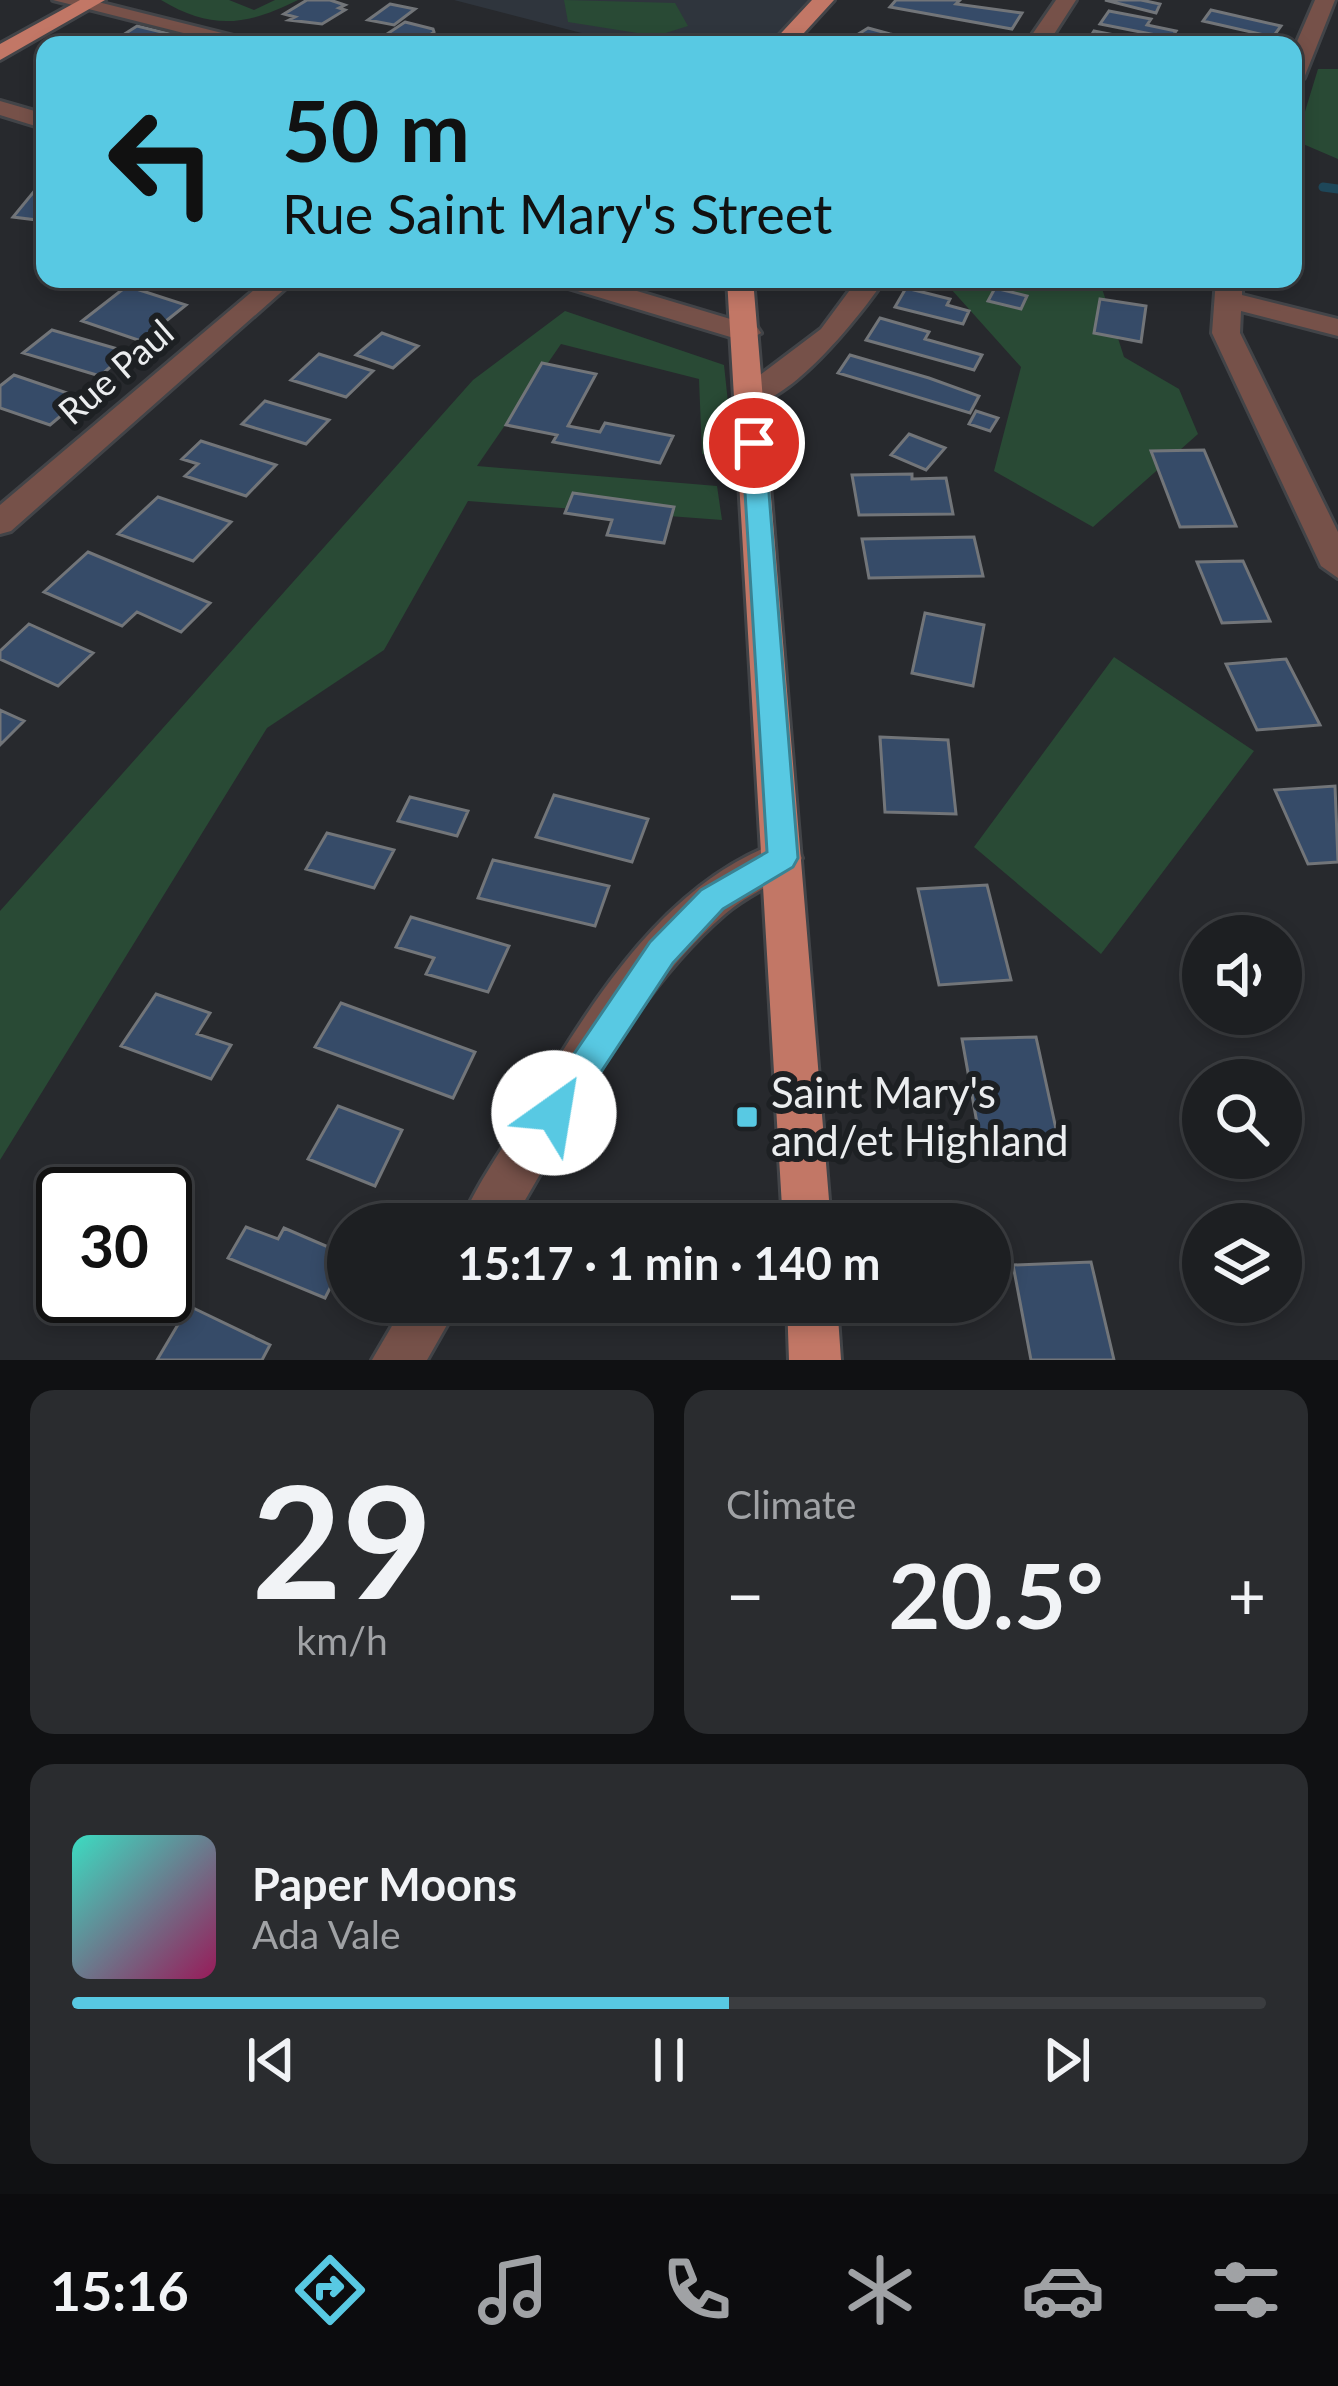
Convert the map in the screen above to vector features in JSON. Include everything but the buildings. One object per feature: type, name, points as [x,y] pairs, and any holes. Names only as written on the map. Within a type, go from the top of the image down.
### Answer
[{"type":"main road","points":[[790,36],[824,0]]},
{"type":"main road","points":[[0,53],[81,2]]},
{"type":"main road","points":[[741,288],[806,1203]]},
{"type":"main road","points":[[813,1323],[815,1360]]},
{"type":"street","points":[[1042,36],[1066,0]]},
{"type":"street","points":[[1302,56],[1325,0]]},
{"type":"street","points":[[81,2],[222,36]]},
{"type":"street","points":[[0,108],[36,119]]},
{"type":"street","name":"Rue Paul","points":[[0,523],[273,288]]},
{"type":"street","points":[[598,288],[747,333]]},
{"type":"street","points":[[750,397],[831,335],[865,288]]},
{"type":"street","points":[[1338,328],[1228,289],[1226,334],[1338,566]]},
{"type":"street","points":[[497,1203],[624,1001],[662,952],[712,900],[782,858]]},
{"type":"street","points":[[398,1360],[422,1323]]},
{"type":"shaded area","points":[[454,0],[822,0],[790,36],[593,36]]},
{"type":"green space","points":[[161,0],[229,0],[254,10],[275,0],[298,0],[263,15],[230,21],[197,17]]},
{"type":"green space","points":[[564,0],[675,3],[688,26],[656,36],[568,22]]},
{"type":"green space","points":[[1318,69],[1338,69],[1338,159],[1302,144],[1302,121]]},
{"type":"green space","points":[[950,288],[1102,288],[1124,357],[1179,389],[1198,434],[1093,527],[994,471],[1021,367]]},
{"type":"green space","points":[[565,311],[724,365],[734,459],[702,454],[699,379],[561,344],[477,466],[717,486],[722,520],[468,501],[384,650],[267,728],[0,1160],[0,911],[473,380]]},
{"type":"green space","points":[[1114,657],[1254,751],[1101,954],[974,847]]},
{"type":"waterway","points":[[1323,187],[1338,189]]},
{"type":"place","name":"Saint Mary's and/et Highland","points":[[747,1117]]},
{"type":"route","points":[[554,1113],[624,1001],[662,952],[712,900],[782,858],[754,443]]}]
